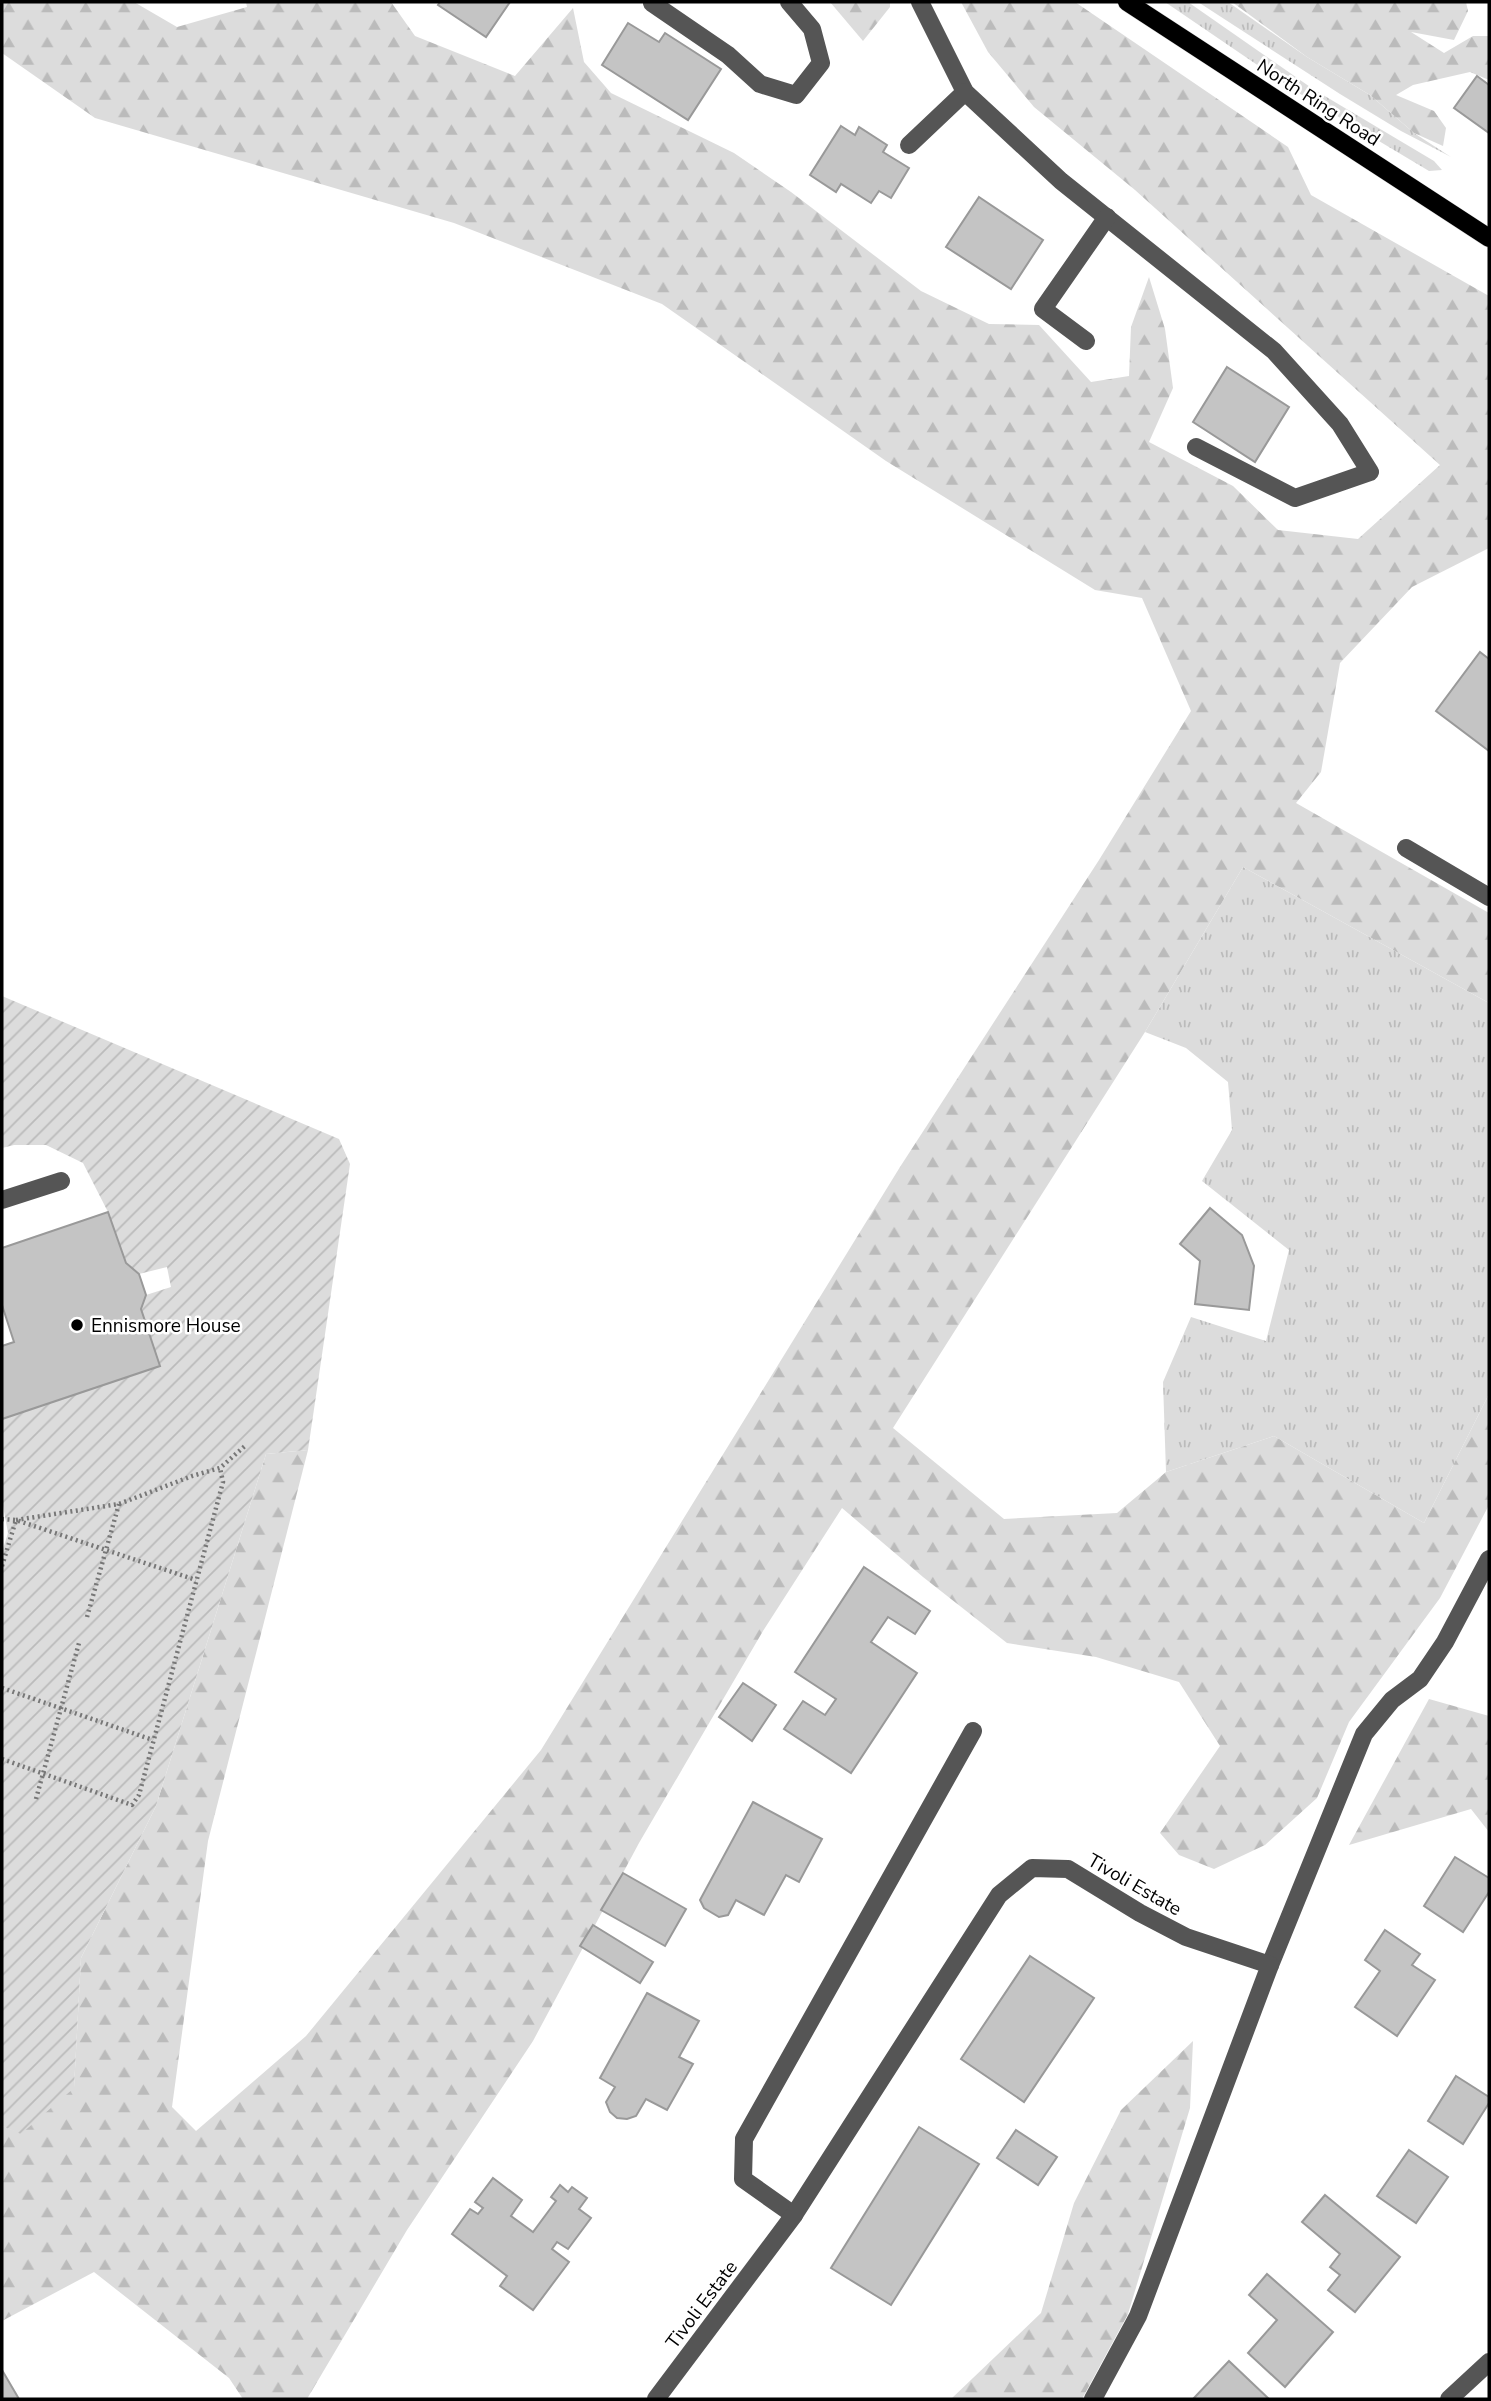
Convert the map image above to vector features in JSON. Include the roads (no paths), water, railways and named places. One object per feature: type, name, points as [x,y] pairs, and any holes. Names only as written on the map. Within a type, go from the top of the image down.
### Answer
[{"type":"main road","name":"North Ring Road","points":[[1127,2],[1489,238]]},
{"type":"street","points":[[652,3],[728,55],[760,84],[796,95],[821,62],[812,29],[789,2]]},
{"type":"street","points":[[920,2],[965,92],[1062,181],[1274,351],[1340,424],[1370,472],[1295,498],[1196,447]]},
{"type":"street","points":[[909,145],[965,92]]},
{"type":"street","points":[[1086,341],[1043,309],[1107,217]]},
{"type":"street","points":[[1406,848],[1489,897]]},
{"type":"street","points":[[2,1200],[61,1181]]},
{"type":"street","points":[[1093,2399],[1138,2316],[1270,1965],[1364,1734],[1392,1700],[1420,1679],[1445,1642],[1489,1559]]},
{"type":"street","points":[[794,2216],[743,2179],[744,2139],[974,1731]]},
{"type":"street","name":"Tivoli Estate","points":[[656,2399],[794,2216],[999,1895],[1032,1868],[1068,1870],[1186,1937],[1270,1965]]},
{"type":"street","points":[[1448,2399],[1489,2362]]},
{"type":"place","name":"Ennismore House","points":[[77,1325]]}]
